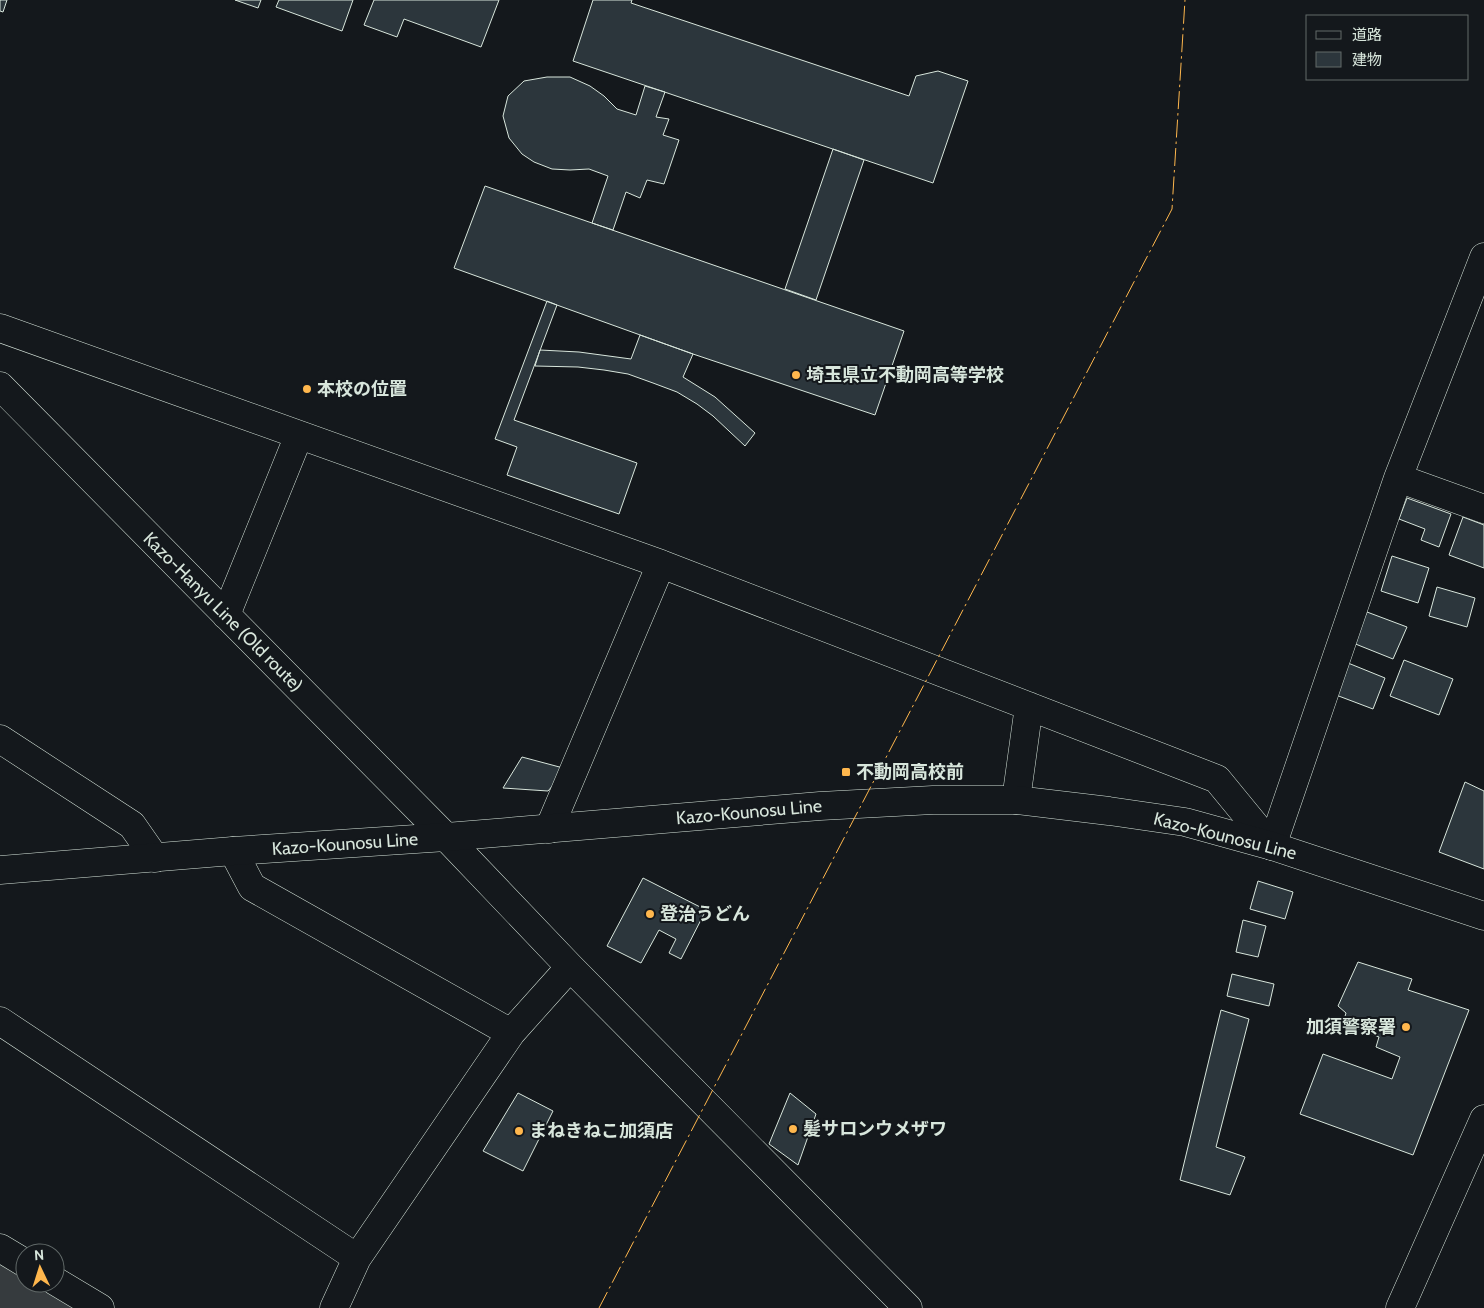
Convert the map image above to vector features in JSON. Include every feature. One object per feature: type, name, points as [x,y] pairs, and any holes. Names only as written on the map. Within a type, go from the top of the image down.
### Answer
[{"type":"street","points":[[1272,846],[1398,478],[1483,265]]},
{"type":"street","points":[[0,328],[661,564],[1217,779],[1272,846]]},
{"type":"street","name":"Kazo-Hanyu Line (Old route)","points":[[0,386],[908,1308]]},
{"type":"street","points":[[226,615],[300,435]]},
{"type":"street","points":[[1398,478],[1484,510]]},
{"type":"street","points":[[549,829],[661,564]]},
{"type":"street","points":[[1016,800],[1029,706]]},
{"type":"street","points":[[0,739],[132,825],[155,858]]},
{"type":"street","name":"Kazo-Kounosu Line","points":[[0,870],[233,851],[549,829],[820,806],[933,800],[1016,800],[1185,822],[1272,846],[1484,916]]},
{"type":"street","points":[[233,851],[252,887],[512,1033]]},
{"type":"street","points":[[334,1308],[357,1258],[512,1033],[570,966]]},
{"type":"street","points":[[0,1021],[357,1258]]},
{"type":"street","points":[[1400,1308],[1484,1119]]},
{"type":"street","points":[[0,1248],[15,1257]]},
{"type":"street","points":[[65,1287],[100,1308]]},
{"type":"building","points":[[0,0],[7,0],[3,12],[0,11]]},
{"type":"building","points":[[235,0],[261,0],[258,8]]},
{"type":"building","points":[[279,0],[353,0],[342,31],[276,7]]},
{"type":"building","points":[[374,0],[499,0],[481,47],[404,19],[397,37],[364,25]]},
{"type":"building","points":[[593,0],[632,0],[631,3],[909,96],[916,76],[938,71],[968,81],[933,183],[573,61]]},
{"type":"building","points":[[547,77],[570,77],[590,86],[617,109],[636,115],[645,86],[665,92],[656,117],[669,119],[663,135],[679,140],[664,184],[647,180],[640,198],[626,192],[613,230],[592,223],[608,176],[589,169],[552,169],[534,162],[522,154],[509,138],[503,116],[508,96],[524,81]]},
{"type":"building","points":[[833,149],[864,160],[816,300],[785,289]]},
{"type":"building","points":[[485,186],[904,331],[875,415],[693,354],[454,268]]},
{"type":"building","points":[[547,301],[557,305],[514,420],[637,463],[619,514],[507,475],[517,447],[495,439]]},
{"type":"building","points":[[640,335],[693,354],[683,377],[715,397],[755,433],[745,446],[713,416],[677,392],[628,374],[578,367],[535,366],[540,350],[579,352],[631,359]]},
{"type":"building","points":[[1407,498],[1451,514],[1439,547],[1421,540],[1425,529],[1399,519]]},
{"type":"building","points":[[1463,517],[1484,525],[1484,568],[1449,555]]},
{"type":"building","points":[[1392,556],[1429,568],[1418,603],[1381,591]]},
{"type":"building","points":[[1437,587],[1475,598],[1467,627],[1429,616]]},
{"type":"building","points":[[1367,612],[1407,627],[1393,659],[1353,643]]},
{"type":"building","points":[[1404,660],[1453,679],[1439,715],[1390,696]]},
{"type":"building","points":[[1348,663],[1385,678],[1373,709],[1336,695]]},
{"type":"building","points":[[522,757],[567,769],[548,791],[503,788]]},
{"type":"building","points":[[1465,782],[1484,791],[1484,869],[1439,852]]},
{"type":"building","points":[[643,878],[706,910],[681,959],[669,953],[676,939],[659,930],[641,963],[607,946]]},
{"type":"building","points":[[1258,881],[1293,892],[1285,919],[1250,909]]},
{"type":"building","points":[[1243,920],[1266,926],[1258,957],[1236,952]]},
{"type":"building","points":[[1358,962],[1412,979],[1408,990],[1469,1010],[1413,1155],[1300,1114],[1323,1054],[1392,1079],[1400,1057],[1376,1047],[1379,1037],[1343,1023],[1346,1013],[1338,1006]]},
{"type":"building","points":[[1232,974],[1274,984],[1269,1006],[1227,996]]},
{"type":"building","points":[[1221,1010],[1249,1019],[1216,1147],[1245,1157],[1230,1195],[1180,1180]]},
{"type":"building","name":"まねきねこ加須店","points":[[518,1093],[553,1111],[523,1171],[483,1151]]},
{"type":"building","name":"髪サロンウメザワ","points":[[790,1093],[816,1114],[798,1165],[769,1144]]},
{"type":"waterway","points":[[0,1282],[45,1308]]},
{"type":"power","points":[[599,1308],[1172,209],[1185,0]]},
{"type":"place","name":"埼玉県立不動岡高等学校","points":[[796,375]]},
{"type":"place","name":"本校の位置","points":[[307,389]]},
{"type":"place","name":"不動岡高校前","points":[[846,772]]},
{"type":"place","name":"登治うどん","points":[[650,914]]},
{"type":"place","name":"加須警察署","points":[[1406,1027]]},
{"type":"place","name":"髪サロンウメザワ","points":[[793,1129]]},
{"type":"place","name":"まねきねこ加須店","points":[[519,1131]]}]
